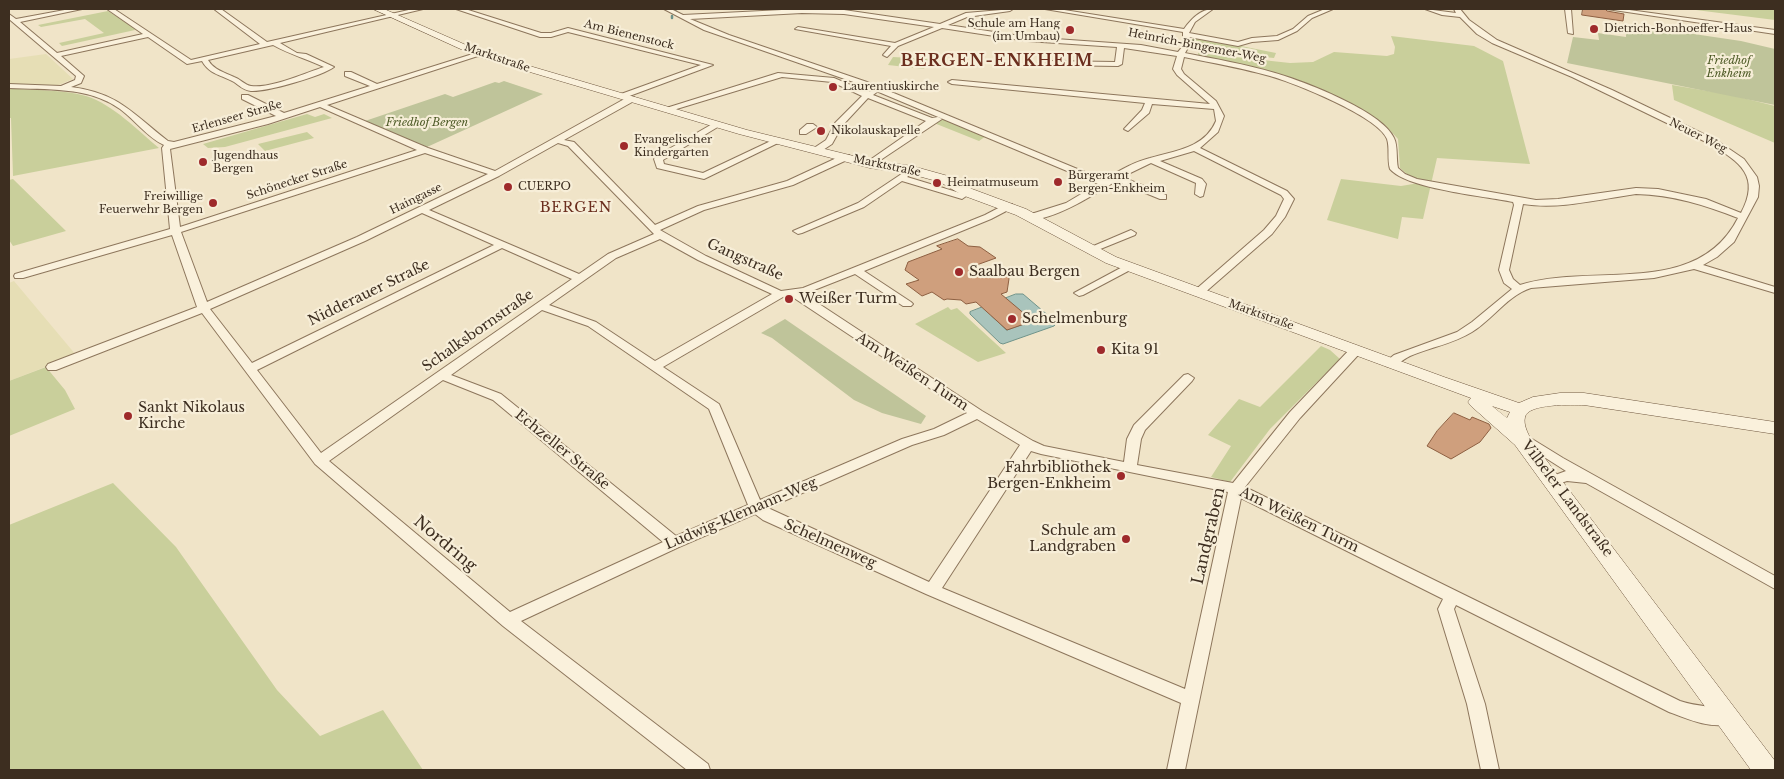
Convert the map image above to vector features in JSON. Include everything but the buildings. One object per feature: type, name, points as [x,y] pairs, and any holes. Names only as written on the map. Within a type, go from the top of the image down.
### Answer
[{"type":"street","points":[[15,21],[79,9]]},
{"type":"street","points":[[110,9],[190,62],[420,9]]},
{"type":"street","points":[[204,58],[207,66],[225,78],[234,79],[248,88],[264,87],[330,67],[304,55],[296,55],[269,43],[217,9]]},
{"type":"street","name":"Marktstraße","points":[[377,9],[479,54],[717,125],[870,164],[912,170],[944,179],[967,192],[1008,206],[1089,250],[1128,267],[1438,381],[1520,409]]},
{"type":"street","name":"Am Bienenstock","points":[[459,9],[540,35],[550,35],[568,30],[709,65]]},
{"type":"street","points":[[667,9],[702,27],[842,74],[1105,184]]},
{"type":"street","points":[[798,29],[896,45],[969,14],[1010,9]]},
{"type":"street","points":[[1048,9],[1238,44],[1278,38],[1295,30],[1310,17],[1330,9]]},
{"type":"street","points":[[1031,217],[1073,203],[1116,177],[1151,160],[1176,155],[1194,148],[1216,126],[1220,116],[1215,106],[1179,74],[1177,65],[1186,46],[1186,33],[1193,22],[1210,9]]},
{"type":"street","points":[[1428,9],[1442,13],[1459,12]]},
{"type":"street","points":[[1568,9],[1571,33]]},
{"type":"street","points":[[1610,9],[1775,32]]},
{"type":"street","name":"Heinrich-Bingemer-Weg","points":[[682,17],[821,11],[863,14],[1027,39],[1121,45],[1181,55],[1267,72],[1355,108],[1379,124],[1389,134],[1392,143],[1392,165],[1398,173],[1433,186],[1518,201],[1558,202],[1636,191],[1652,192],[1703,201],[1744,217]]},
{"type":"street","name":"Neuer Weg","points":[[1390,363],[1397,358],[1440,344],[1461,334],[1492,313],[1519,289],[1544,283],[1667,274],[1695,266],[1728,243],[1755,195],[1755,185],[1746,166],[1730,152],[1575,75],[1496,41],[1478,30],[1459,12]]},
{"type":"street","points":[[9,16],[80,76],[78,82],[61,90]]},
{"type":"street","points":[[56,55],[149,34]]},
{"type":"street","points":[[887,55],[896,45]]},
{"type":"street","points":[[1050,63],[1118,64],[1121,45]]},
{"type":"street","name":"Erlenseer Straße","points":[[171,145],[217,135],[283,116],[479,54]]},
{"type":"street","name":"Haingasse","points":[[203,307],[422,210],[496,174],[628,97],[709,65]]},
{"type":"street","points":[[348,74],[376,86]]},
{"type":"street","points":[[666,109],[781,75],[834,80],[932,121]]},
{"type":"street","points":[[952,82],[1149,102],[1215,106]]},
{"type":"street","points":[[9,86],[92,94],[110,100],[134,116],[164,142],[171,145]]},
{"type":"street","points":[[817,150],[829,142],[838,125],[867,95],[878,89]]},
{"type":"street","points":[[245,97],[283,116]]},
{"type":"street","points":[[1128,129],[1146,111],[1149,102]]},
{"type":"street","points":[[319,104],[425,150],[496,174]]},
{"type":"street","points":[[870,164],[932,121],[945,116]]},
{"type":"street","points":[[717,125],[658,159],[660,166],[704,176],[778,141]]},
{"type":"street","points":[[803,132],[810,126],[813,127]]},
{"type":"street","name":"Gangstraße","points":[[556,140],[571,144],[657,232],[702,258],[787,293],[805,291],[988,217],[1008,206]]},
{"type":"street","name":"Nordring","points":[[171,145],[166,148],[166,158],[175,230],[203,307],[320,461],[509,621],[701,770]]},
{"type":"street","points":[[1194,148],[1284,193],[1289,199],[1283,213],[1263,238],[1240,255],[1198,293]]},
{"type":"street","name":"Schönecker Straße","points":[[175,230],[425,150]]},
{"type":"street","name":"Schalksbornstraße","points":[[320,461],[612,256],[702,208],[790,183],[836,164],[846,157]]},
{"type":"street","points":[[1151,160],[1199,181],[1200,194]]},
{"type":"street","points":[[798,231],[861,205],[912,170]]},
{"type":"street","points":[[1116,177],[1163,197]]},
{"type":"street","points":[[900,178],[962,196],[967,192]]},
{"type":"street","points":[[1518,201],[1519,205],[1504,270],[1508,281],[1519,289]]},
{"type":"street","points":[[422,210],[579,278]]},
{"type":"street","points":[[19,276],[175,230]]},
{"type":"street","points":[[1089,250],[1131,233]]},
{"type":"street","name":"Nidderauer Straße","points":[[250,369],[501,245]]},
{"type":"street","points":[[1695,266],[1775,290]]},
{"type":"street","points":[[1079,293],[1128,267]]},
{"type":"street","points":[[856,270],[907,304]]},
{"type":"street","points":[[655,366],[787,293]]},
{"type":"street","name":"Am Weißen Turm","points":[[787,293],[976,414],[1041,450],[1236,489],[1675,707],[1696,714],[1726,717]]},
{"type":"street","points":[[540,306],[592,324],[714,407],[756,507]]},
{"type":"street","points":[[52,368],[203,307]]},
{"type":"street","name":"Landgraben","points":[[1176,770],[1236,489],[1295,415],[1356,350]]},
{"type":"street","name":"Echzeller Straße","points":[[440,375],[497,397],[674,542]]},
{"type":"street","points":[[1130,468],[1134,439],[1139,428],[1188,378]]},
{"type":"street","name":"Marktstraße","points":[[1438,381],[1477,402],[1504,410],[1520,409]]},
{"type":"street","points":[[1520,409],[1533,402],[1544,400],[1584,399],[1775,428]]},
{"type":"street","points":[[1477,402],[1520,437],[1558,461],[1775,583]]},
{"type":"street","name":"Vilbeler Landstraße","points":[[1520,409],[1516,417],[1520,437],[1766,770]]},
{"type":"street","name":"Ludwig-Klemann-Weg","points":[[509,621],[522,613],[674,542],[907,442],[939,432],[976,414]]},
{"type":"street","points":[[932,590],[1028,444]]},
{"type":"street","points":[[1552,481],[1560,477],[1574,477],[1587,480],[1608,490]]},
{"type":"street","name":"Schelmenweg","points":[[756,507],[768,516],[932,590],[1192,700]]},
{"type":"street","points":[[1452,596],[1446,609],[1476,704],[1490,770]]},
{"type":"shaded area","points":[[46,54],[73,79],[56,86],[9,84],[9,59]]},
{"type":"shaded area","points":[[14,281],[76,355],[9,381],[9,283]]},
{"type":"green space","points":[[1688,9],[1775,9],[1775,20]]},
{"type":"green space","points":[[108,11],[135,30],[62,46],[59,43],[104,33],[85,19],[41,27],[38,25]]},
{"type":"green space","name":"Friedhof Enkheim","points":[[1626,24],[1741,41],[1775,49],[1775,105],[1567,63],[1573,37],[1599,40],[1598,33],[1626,37]]},
{"type":"green space","points":[[1391,36],[1474,46],[1503,61],[1530,164],[1437,158],[1423,219],[1402,217],[1398,239],[1327,220],[1341,179],[1401,186],[1425,182],[1408,175],[1400,168],[1398,139],[1385,125],[1357,107],[1260,68],[1198,57],[1198,53],[1290,63],[1313,62],[1334,52],[1387,56],[1394,54],[1395,47]]},
{"type":"green space","points":[[1197,38],[1276,53],[1274,58],[1191,50],[1189,48],[1191,39]]},
{"type":"green space","points":[[893,57],[929,59],[924,69],[888,65]]},
{"type":"green space","name":"Friedhof Bergen","points":[[504,81],[543,94],[427,147],[365,121],[445,94],[453,97],[495,82]]},
{"type":"green space","points":[[1672,85],[1731,95],[1775,106],[1775,143],[1674,100]]},
{"type":"green space","points":[[9,88],[67,92],[96,100],[116,112],[159,148],[13,176]]},
{"type":"green space","points":[[307,114],[315,117],[324,114],[332,118],[225,147],[208,148],[203,144]]},
{"type":"green space","points":[[943,119],[986,136],[979,141],[934,123]]},
{"type":"green space","points":[[307,132],[314,138],[265,151],[258,144]]},
{"type":"green space","points":[[13,179],[66,231],[13,246],[9,240],[9,180]]},
{"type":"green space","points":[[948,307],[951,310],[957,308],[1006,353],[978,362],[915,324]]},
{"type":"green space","points":[[785,319],[926,416],[921,424],[882,413],[854,400],[772,338],[761,333]]},
{"type":"green space","points":[[1321,346],[1330,350],[1340,359],[1270,429],[1230,482],[1211,477],[1231,446],[1208,435],[1239,399],[1260,407]]},
{"type":"green space","points":[[46,367],[65,390],[75,409],[9,436],[9,381]]},
{"type":"green space","points":[[113,483],[176,547],[277,690],[320,736],[383,710],[423,770],[9,770],[9,525]]},
{"type":"water","points":[[1016,294],[1023,294],[1057,323],[1054,326],[1003,344],[970,312]],"holes":[[[992,316],[1032,321],[1007,330]]]},
{"type":"place","name":"Dietrich-Bonhoeffer-Haus","points":[[1594,29]]},
{"type":"place","name":"Schule am Hang (im Umbau)","points":[[1070,30]]},
{"type":"place","name":"Laurentiuskirche","points":[[833,87]]},
{"type":"place","name":"Nikolauskapelle","points":[[821,131]]},
{"type":"place","name":"Evangelischer Kindergarten","points":[[624,146]]},
{"type":"place","name":"Jugendhaus Bergen","points":[[203,162]]},
{"type":"place","name":"Bürgeramt Bergen-Enkheim","points":[[1058,182]]},
{"type":"place","name":"Heimatmuseum","points":[[937,183]]},
{"type":"place","name":"CUERPO","points":[[508,187]]},
{"type":"place","name":"Freiwillige Feuerwehr Bergen","points":[[213,203]]},
{"type":"place","name":"Saalbau Bergen","points":[[959,272]]},
{"type":"place","name":"Weißer Turm","points":[[789,299]]},
{"type":"place","name":"Schelmenburg","points":[[1012,319]]},
{"type":"place","name":"Kita 91","points":[[1101,350]]},
{"type":"place","name":"Sankt Nikolaus Kirche","points":[[128,416]]},
{"type":"place","name":"Fahrbibliothek Bergen-Enkheim","points":[[1121,476]]},
{"type":"place","name":"Schule am Landgraben","points":[[1126,539]]},
{"type":"district","name":"BERGEN-ENKHEIM","points":[[997,61]]},
{"type":"district","name":"BERGEN","points":[[576,208]]}]
